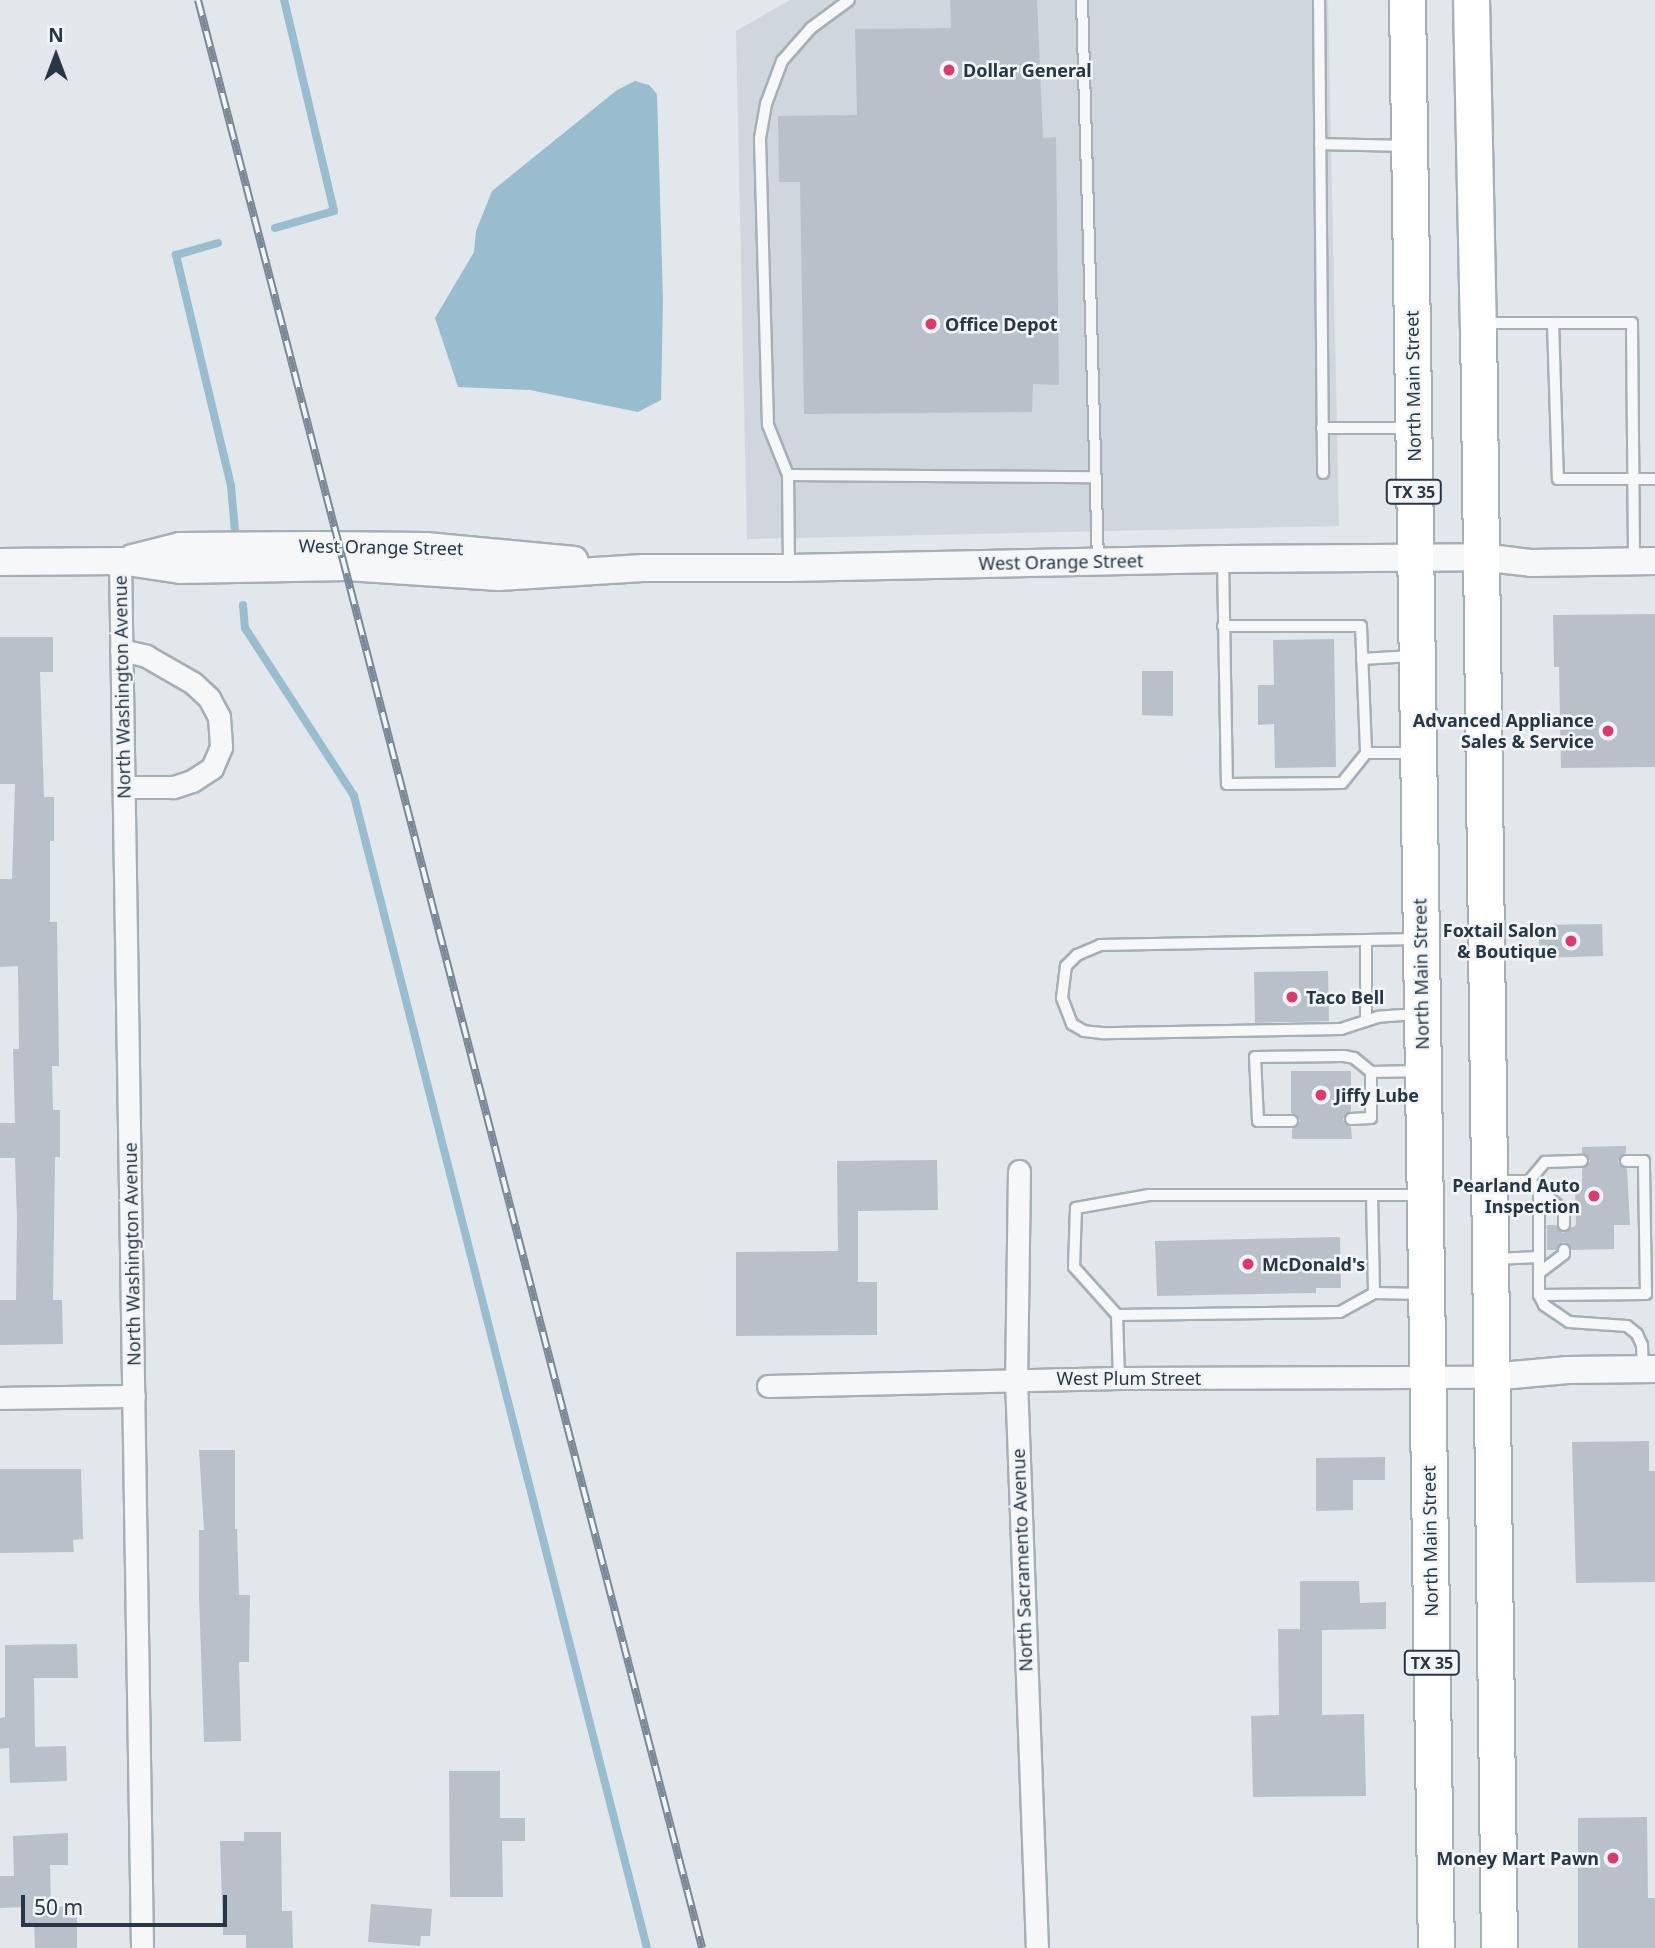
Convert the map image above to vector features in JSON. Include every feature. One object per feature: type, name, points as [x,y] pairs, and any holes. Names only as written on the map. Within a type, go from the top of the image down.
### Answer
[{"type":"main road","name":"North Main Street","points":[[1407,0],[1436,1948]]},
{"type":"main road","points":[[1471,0],[1478,323],[1499,1948]]},
{"type":"street","name":"West Orange Street","points":[[0,562],[120,561],[180,546],[426,546],[501,551],[643,568],[1416,557],[1480,557],[1531,563],[1644,561]]},
{"type":"street","name":"North Washington Avenue","points":[[120,561],[142,1948]]},
{"type":"street","points":[[121,650],[146,656],[193,682],[209,698],[219,717],[220,747],[212,768],[192,782],[173,788],[124,788]]},
{"type":"street","name":"North Sacramento Avenue","points":[[1019,1171],[1016,1379],[1037,1948]]},
{"type":"street","points":[[1490,1377],[1568,1370],[1649,1369]]},
{"type":"street","name":"West Plum Street","points":[[768,1386],[1016,1379],[1490,1377]]},
{"type":"street","points":[[0,1398],[134,1396]]},
{"type":"lane","points":[[789,568],[788,475],[768,425],[760,138],[766,104],[782,61],[811,28],[849,0]]},
{"type":"lane","points":[[1082,0],[1098,561]]},
{"type":"lane","points":[[1319,0],[1323,473]]},
{"type":"lane","points":[[1320,144],[1409,146]]},
{"type":"lane","points":[[1478,323],[1632,323],[1633,479],[1644,561]]},
{"type":"lane","points":[[1553,323],[1558,479],[1655,479]]},
{"type":"lane","points":[[1322,428],[1413,428]]},
{"type":"lane","points":[[788,475],[1096,477]]},
{"type":"lane","points":[[1223,559],[1223,626],[1227,784],[1342,783],[1366,753],[1361,626],[1223,626]]},
{"type":"lane","points":[[1362,659],[1417,656]]},
{"type":"lane","points":[[1366,753],[1419,753]]},
{"type":"lane","points":[[1420,939],[1100,946],[1077,955],[1066,966],[1062,998],[1072,1024],[1084,1031],[1102,1034],[1333,1029],[1378,1017],[1423,1014]]},
{"type":"lane","points":[[1366,941],[1366,1021]]},
{"type":"lane","points":[[1292,1121],[1258,1121],[1255,1057],[1344,1056],[1354,1058],[1371,1072],[1423,1071]]},
{"type":"lane","points":[[1351,1119],[1371,1118],[1371,1072]]},
{"type":"lane","points":[[1529,1181],[1545,1162],[1582,1161]]},
{"type":"lane","points":[[1539,1295],[1646,1294],[1644,1161],[1626,1161]]},
{"type":"lane","points":[[1487,1181],[1529,1181],[1563,1211],[1564,1224]]},
{"type":"lane","points":[[1539,1189],[1539,1295],[1552,1313],[1569,1322],[1627,1326],[1637,1334],[1649,1369]]},
{"type":"lane","points":[[1119,1378],[1117,1315],[1074,1267],[1076,1208],[1149,1195],[1424,1195]]},
{"type":"lane","points":[[1373,1195],[1374,1293]]},
{"type":"lane","points":[[1539,1273],[1564,1254],[1564,1250]]},
{"type":"lane","points":[[1489,1259],[1539,1257]]},
{"type":"lane","points":[[1117,1315],[1340,1312],[1374,1293],[1426,1294]]},
{"type":"shaded area","points":[[790,0],[1328,0],[1339,526],[747,539],[736,31]]},
{"type":"water","points":[[635,81],[649,85],[657,94],[663,299],[661,400],[638,412],[530,390],[458,387],[435,318],[474,252],[476,231],[492,191],[617,90]]},
{"type":"building","points":[[950,0],[1037,0],[1043,138],[1056,137],[1059,385],[1033,384],[1032,412],[804,414],[800,182],[779,182],[778,116],[857,115],[855,29],[951,28]]},
{"type":"building","points":[[1655,614],[1655,767],[1561,768],[1559,667],[1554,667],[1553,615]]},
{"type":"building","points":[[0,637],[53,637],[53,672],[40,672],[44,797],[54,797],[54,841],[50,841],[50,922],[57,922],[59,1066],[52,1066],[53,1110],[60,1110],[60,1157],[55,1157],[53,1300],[62,1300],[63,1344],[0,1345],[0,1300],[16,1300],[17,1220],[15,1158],[0,1158],[0,1123],[15,1123],[13,1049],[19,1049],[18,966],[0,967],[0,879],[12,879],[15,784],[0,784]]},
{"type":"building","points":[[1334,639],[1336,767],[1275,768],[1274,724],[1258,725],[1258,685],[1274,685],[1273,640]]},
{"type":"building","points":[[1142,671],[1173,671],[1173,716],[1142,715]]},
{"type":"building","name":"Foxtail Salon & Boutique","points":[[1602,924],[1603,956],[1539,958],[1539,925]]},
{"type":"building","name":"Taco Bell","points":[[1328,971],[1329,1021],[1255,1023],[1254,972]]},
{"type":"building","name":"Jiffy Lube","points":[[1291,1071],[1351,1071],[1351,1111],[1343,1119],[1345,1124],[1351,1127],[1352,1139],[1292,1139],[1292,1129],[1300,1120],[1291,1113]]},
{"type":"building","name":"Pearland Auto Inspection","points":[[1626,1146],[1626,1153],[1618,1162],[1627,1169],[1630,1225],[1614,1225],[1614,1249],[1572,1250],[1563,1242],[1556,1250],[1547,1250],[1547,1225],[1556,1225],[1563,1233],[1576,1225],[1575,1190],[1582,1190],[1582,1169],[1590,1161],[1588,1156],[1582,1153],[1582,1147]]},
{"type":"building","points":[[937,1160],[938,1210],[858,1211],[858,1282],[877,1282],[877,1335],[736,1336],[736,1252],[838,1251],[837,1161]]},
{"type":"building","name":"McDonald's","points":[[1340,1237],[1341,1288],[1316,1288],[1316,1293],[1157,1296],[1155,1241]]},
{"type":"building","points":[[1649,1441],[1649,1471],[1655,1471],[1655,1582],[1576,1583],[1572,1442]]},
{"type":"building","points":[[199,1450],[235,1450],[235,1529],[239,1595],[250,1595],[249,1662],[239,1662],[241,1741],[204,1742],[199,1530],[204,1530]]},
{"type":"building","points":[[1385,1457],[1385,1480],[1353,1480],[1353,1510],[1316,1511],[1316,1458]]},
{"type":"building","points":[[0,1469],[81,1469],[83,1539],[73,1540],[74,1552],[0,1553]]},
{"type":"building","points":[[1300,1581],[1359,1581],[1360,1603],[1386,1602],[1386,1629],[1322,1630],[1322,1715],[1364,1714],[1366,1796],[1253,1797],[1251,1716],[1279,1715],[1278,1629],[1300,1629]]},
{"type":"building","points":[[77,1644],[78,1678],[34,1678],[35,1747],[66,1746],[67,1781],[10,1783],[9,1748],[0,1749],[0,1718],[5,1717],[5,1645]]},
{"type":"building","points":[[449,1771],[500,1771],[500,1818],[525,1818],[525,1841],[502,1841],[503,1897],[450,1897]]},
{"type":"building","name":"Money Mart Pawn","points":[[1647,1817],[1648,1898],[1655,1898],[1655,1948],[1578,1948],[1578,1818]]},
{"type":"building","points":[[244,1832],[281,1832],[282,1911],[292,1911],[293,1948],[246,1948],[246,1935],[223,1935],[220,1841],[244,1841]]},
{"type":"building","points":[[68,1833],[68,1865],[50,1865],[51,1907],[77,1906],[77,1948],[35,1948],[34,1924],[22,1924],[22,1907],[0,1908],[0,1876],[14,1876],[13,1836]]},
{"type":"building","points":[[371,1904],[432,1909],[430,1936],[421,1936],[420,1946],[368,1942]]},
{"type":"waterway","points":[[275,228],[334,211],[284,0]]},
{"type":"waterway","points":[[218,243],[176,255],[231,486],[236,542]]},
{"type":"waterway","points":[[243,605],[245,628],[354,796],[647,1948]]},
{"type":"railway","points":[[198,0],[702,1948]]},
{"type":"place","name":"Dollar General","points":[[949,70]]},
{"type":"place","name":"Office Depot","points":[[931,324]]},
{"type":"place","name":"Advanced Appliance Sales & Service","points":[[1608,731]]},
{"type":"place","name":"Foxtail Salon & Boutique","points":[[1571,941]]},
{"type":"place","name":"Taco Bell","points":[[1292,997]]},
{"type":"place","name":"Jiffy Lube","points":[[1321,1095]]},
{"type":"place","name":"Pearland Auto Inspection","points":[[1594,1196]]},
{"type":"place","name":"McDonald's","points":[[1248,1264]]},
{"type":"place","name":"Money Mart Pawn","points":[[1613,1858]]}]
